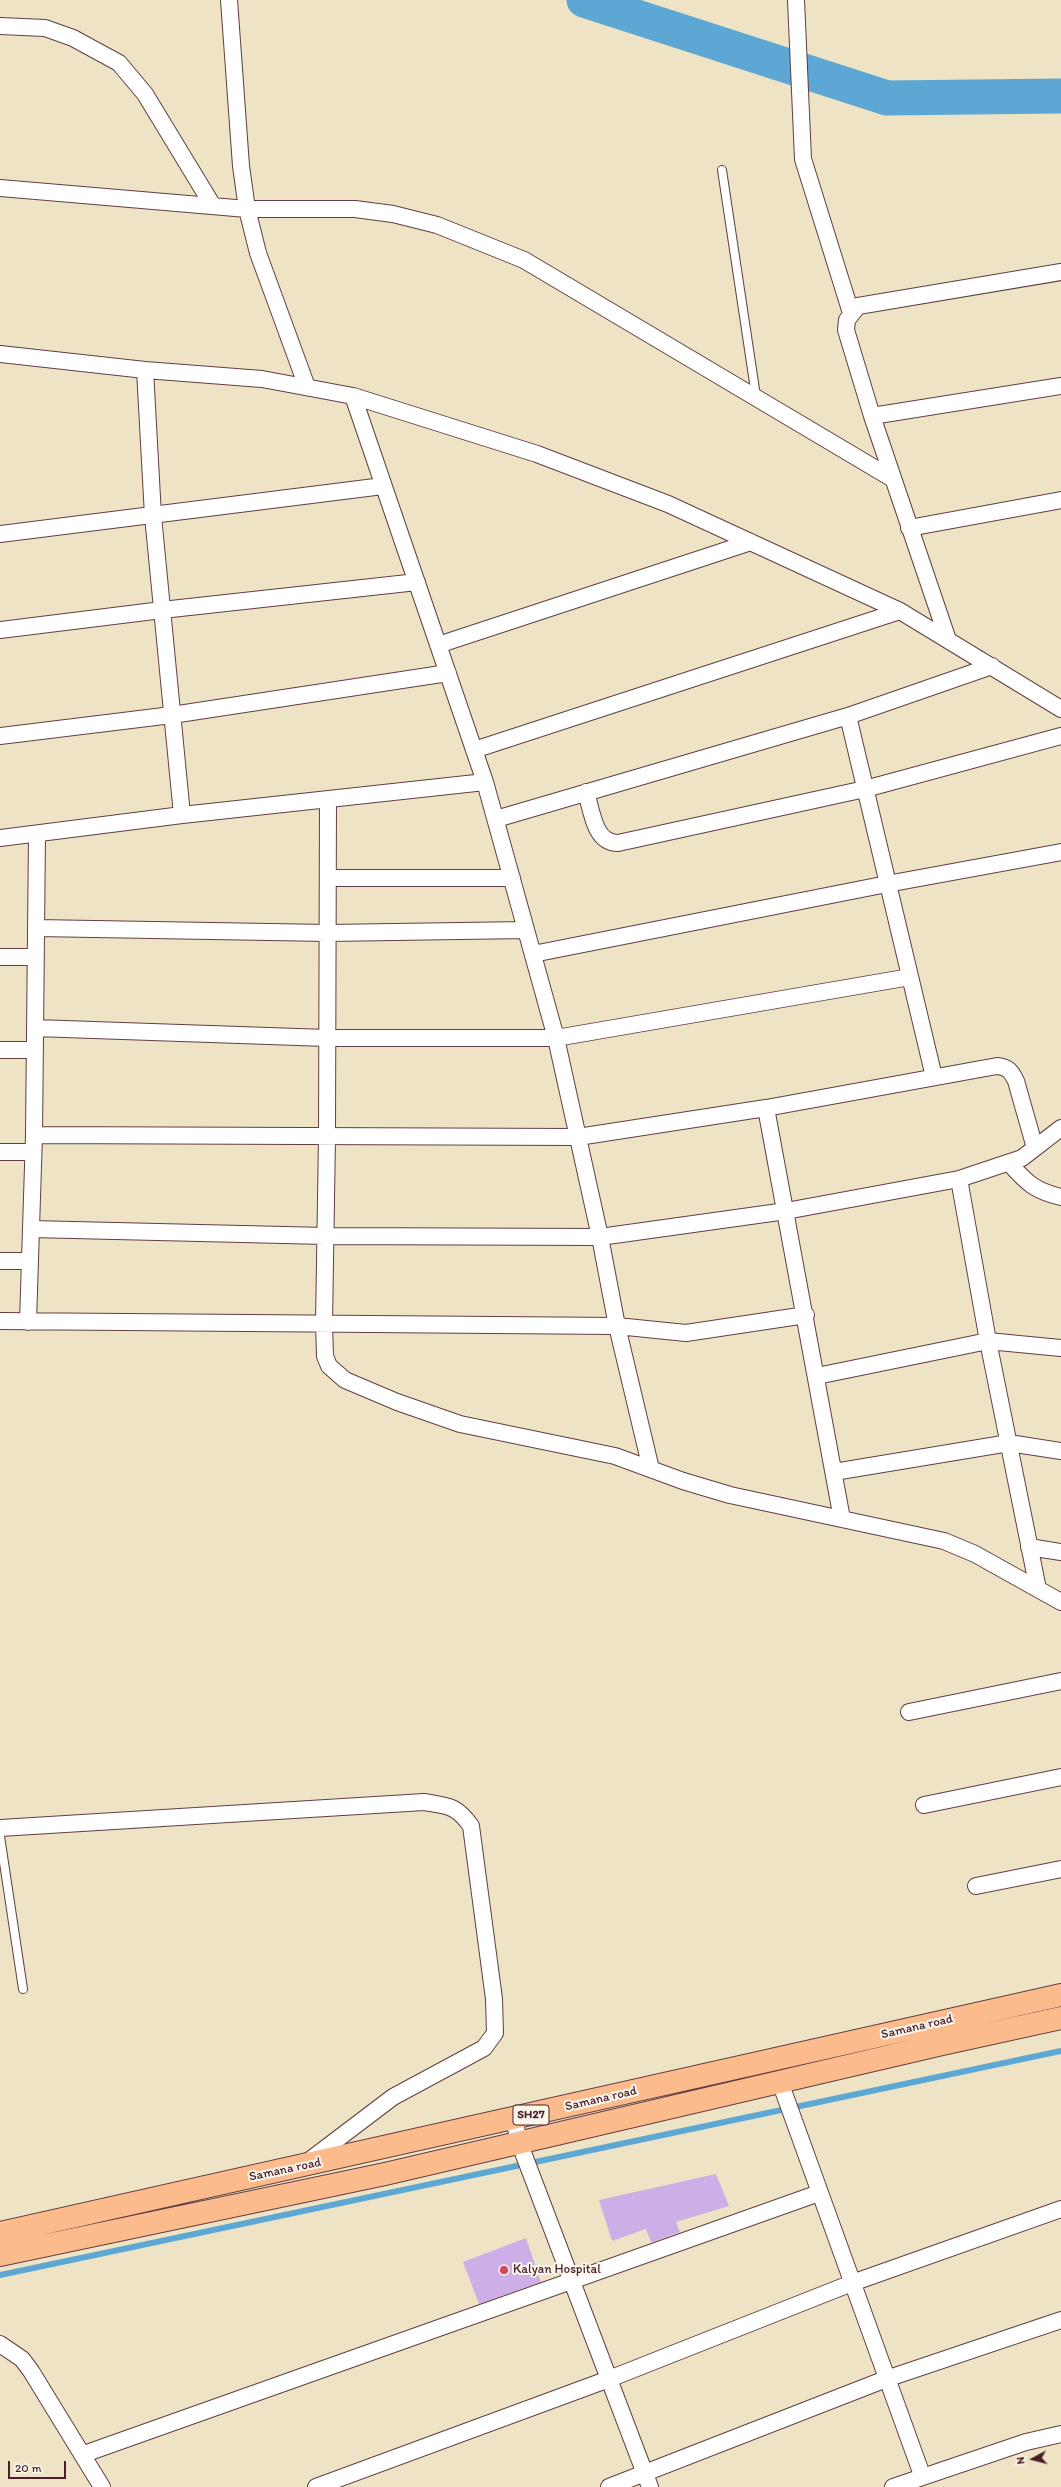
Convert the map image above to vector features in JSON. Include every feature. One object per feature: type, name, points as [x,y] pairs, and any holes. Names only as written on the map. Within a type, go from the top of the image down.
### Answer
[{"type":"main road","name":"Samana road","points":[[0,2233],[514,2119],[1061,1995]]},
{"type":"main road","points":[[967,2016],[971,2037]]},
{"type":"main road","name":"Samana road","points":[[0,2255],[385,2174],[971,2037],[1061,2018]]},
{"type":"street","points":[[229,0],[242,166],[247,209],[258,253],[307,387]]},
{"type":"street","points":[[796,0],[803,159],[851,313]]},
{"type":"street","points":[[0,26],[45,28],[72,38],[119,63],[144,94],[213,206]]},
{"type":"street","points":[[0,188],[247,209],[355,209],[393,214],[472,238],[524,260],[756,396],[893,479]]},
{"type":"street","points":[[948,640],[872,416],[846,330],[847,320],[858,306],[1061,272]]},
{"type":"street","points":[[0,354],[144,370],[262,379],[307,387],[353,396],[537,454],[668,504],[900,611],[1061,709]]},
{"type":"street","points":[[144,370],[153,516],[182,815]]},
{"type":"street","points":[[872,416],[1061,386]]},
{"type":"street","points":[[353,396],[485,782],[496,819],[556,1038],[600,1237],[617,1326],[651,1469]]},
{"type":"street","points":[[0,534],[384,486]]},
{"type":"street","points":[[909,528],[1061,500]]},
{"type":"street","points":[[438,645],[751,542]]},
{"type":"street","points":[[0,630],[162,610],[417,582]]},
{"type":"street","points":[[474,750],[900,611]]},
{"type":"street","points":[[496,819],[848,716],[992,666]]},
{"type":"street","points":[[0,736],[172,715],[448,673]]},
{"type":"street","points":[[848,716],[934,1077]]},
{"type":"street","points":[[586,792],[598,833],[603,840],[609,843],[618,843],[865,789],[1061,736]]},
{"type":"street","points":[[0,838],[182,815],[485,782]]},
{"type":"street","points":[[328,799],[327,1137],[324,1356],[329,1366],[345,1380],[397,1402],[460,1424],[615,1456],[683,1481],[730,1495],[944,1541],[975,1554],[1061,1602]]},
{"type":"street","points":[[28,1322],[34,1135],[37,834]]},
{"type":"street","points":[[533,954],[887,884],[1061,852]]},
{"type":"street","points":[[328,878],[512,878]]},
{"type":"street","points":[[36,928],[328,933],[526,930]]},
{"type":"street","points":[[0,956],[36,957]]},
{"type":"street","points":[[35,1028],[327,1038],[556,1038],[910,977]]},
{"type":"street","points":[[0,1050],[35,1050]]},
{"type":"street","points":[[34,1135],[578,1137],[766,1108],[997,1066],[1005,1067],[1011,1071],[1036,1148]]},
{"type":"street","points":[[766,1108],[806,1315],[842,1519]]},
{"type":"street","points":[[31,1229],[326,1236],[600,1237],[786,1211],[959,1179],[1010,1164],[1036,1148],[1061,1128]]},
{"type":"street","points":[[0,1152],[33,1152]]},
{"type":"street","points":[[1010,1164],[1030,1186],[1045,1193],[1061,1197]]},
{"type":"street","points":[[959,1179],[988,1340],[1038,1589]]},
{"type":"street","points":[[0,1261],[30,1261]]},
{"type":"street","points":[[0,1321],[617,1326],[686,1333],[806,1315]]},
{"type":"street","points":[[817,1376],[988,1340],[1061,1348]]},
{"type":"street","points":[[834,1472],[1008,1443],[1061,1451]]},
{"type":"street","points":[[1030,1547],[1061,1552]]},
{"type":"street","points":[[909,1712],[1061,1681]]},
{"type":"street","points":[[924,1805],[1061,1777]]},
{"type":"street","points":[[0,1828],[424,1802],[448,1806],[461,1812],[471,1826],[494,1999],[495,2033],[484,2048],[393,2097],[301,2166]]},
{"type":"street","points":[[976,1886],[1061,1869]]},
{"type":"street","points":[[780,2082],[886,2379],[922,2475]]},
{"type":"street","points":[[514,2119],[519,2142],[530,2173],[648,2481]]},
{"type":"street","points":[[84,2454],[819,2193]]},
{"type":"street","points":[[316,2487],[610,2379],[852,2283],[1061,2209]]},
{"type":"street","points":[[609,2487],[648,2481],[886,2379],[1061,2320]]},
{"type":"street","points":[[0,2344],[22,2359],[31,2371],[84,2454],[102,2487]]},
{"type":"street","points":[[893,2487],[922,2475],[1026,2442],[1061,2434]]},
{"type":"lane","points":[[722,170],[756,396]]},
{"type":"lane","points":[[0,1836],[23,1989]]},
{"type":"building","points":[[716,2174],[729,2206],[676,2222],[680,2232],[656,2241],[651,2242],[646,2229],[612,2241],[599,2200]]},
{"type":"building","points":[[526,2238],[541,2282],[479,2304],[463,2262]]},
{"type":"waterway","points":[[584,0],[887,98],[1061,96]]},
{"type":"waterway","points":[[0,2275],[1061,2051]]},
{"type":"place","name":"Kalyan Hospital","points":[[504,2270]]}]
